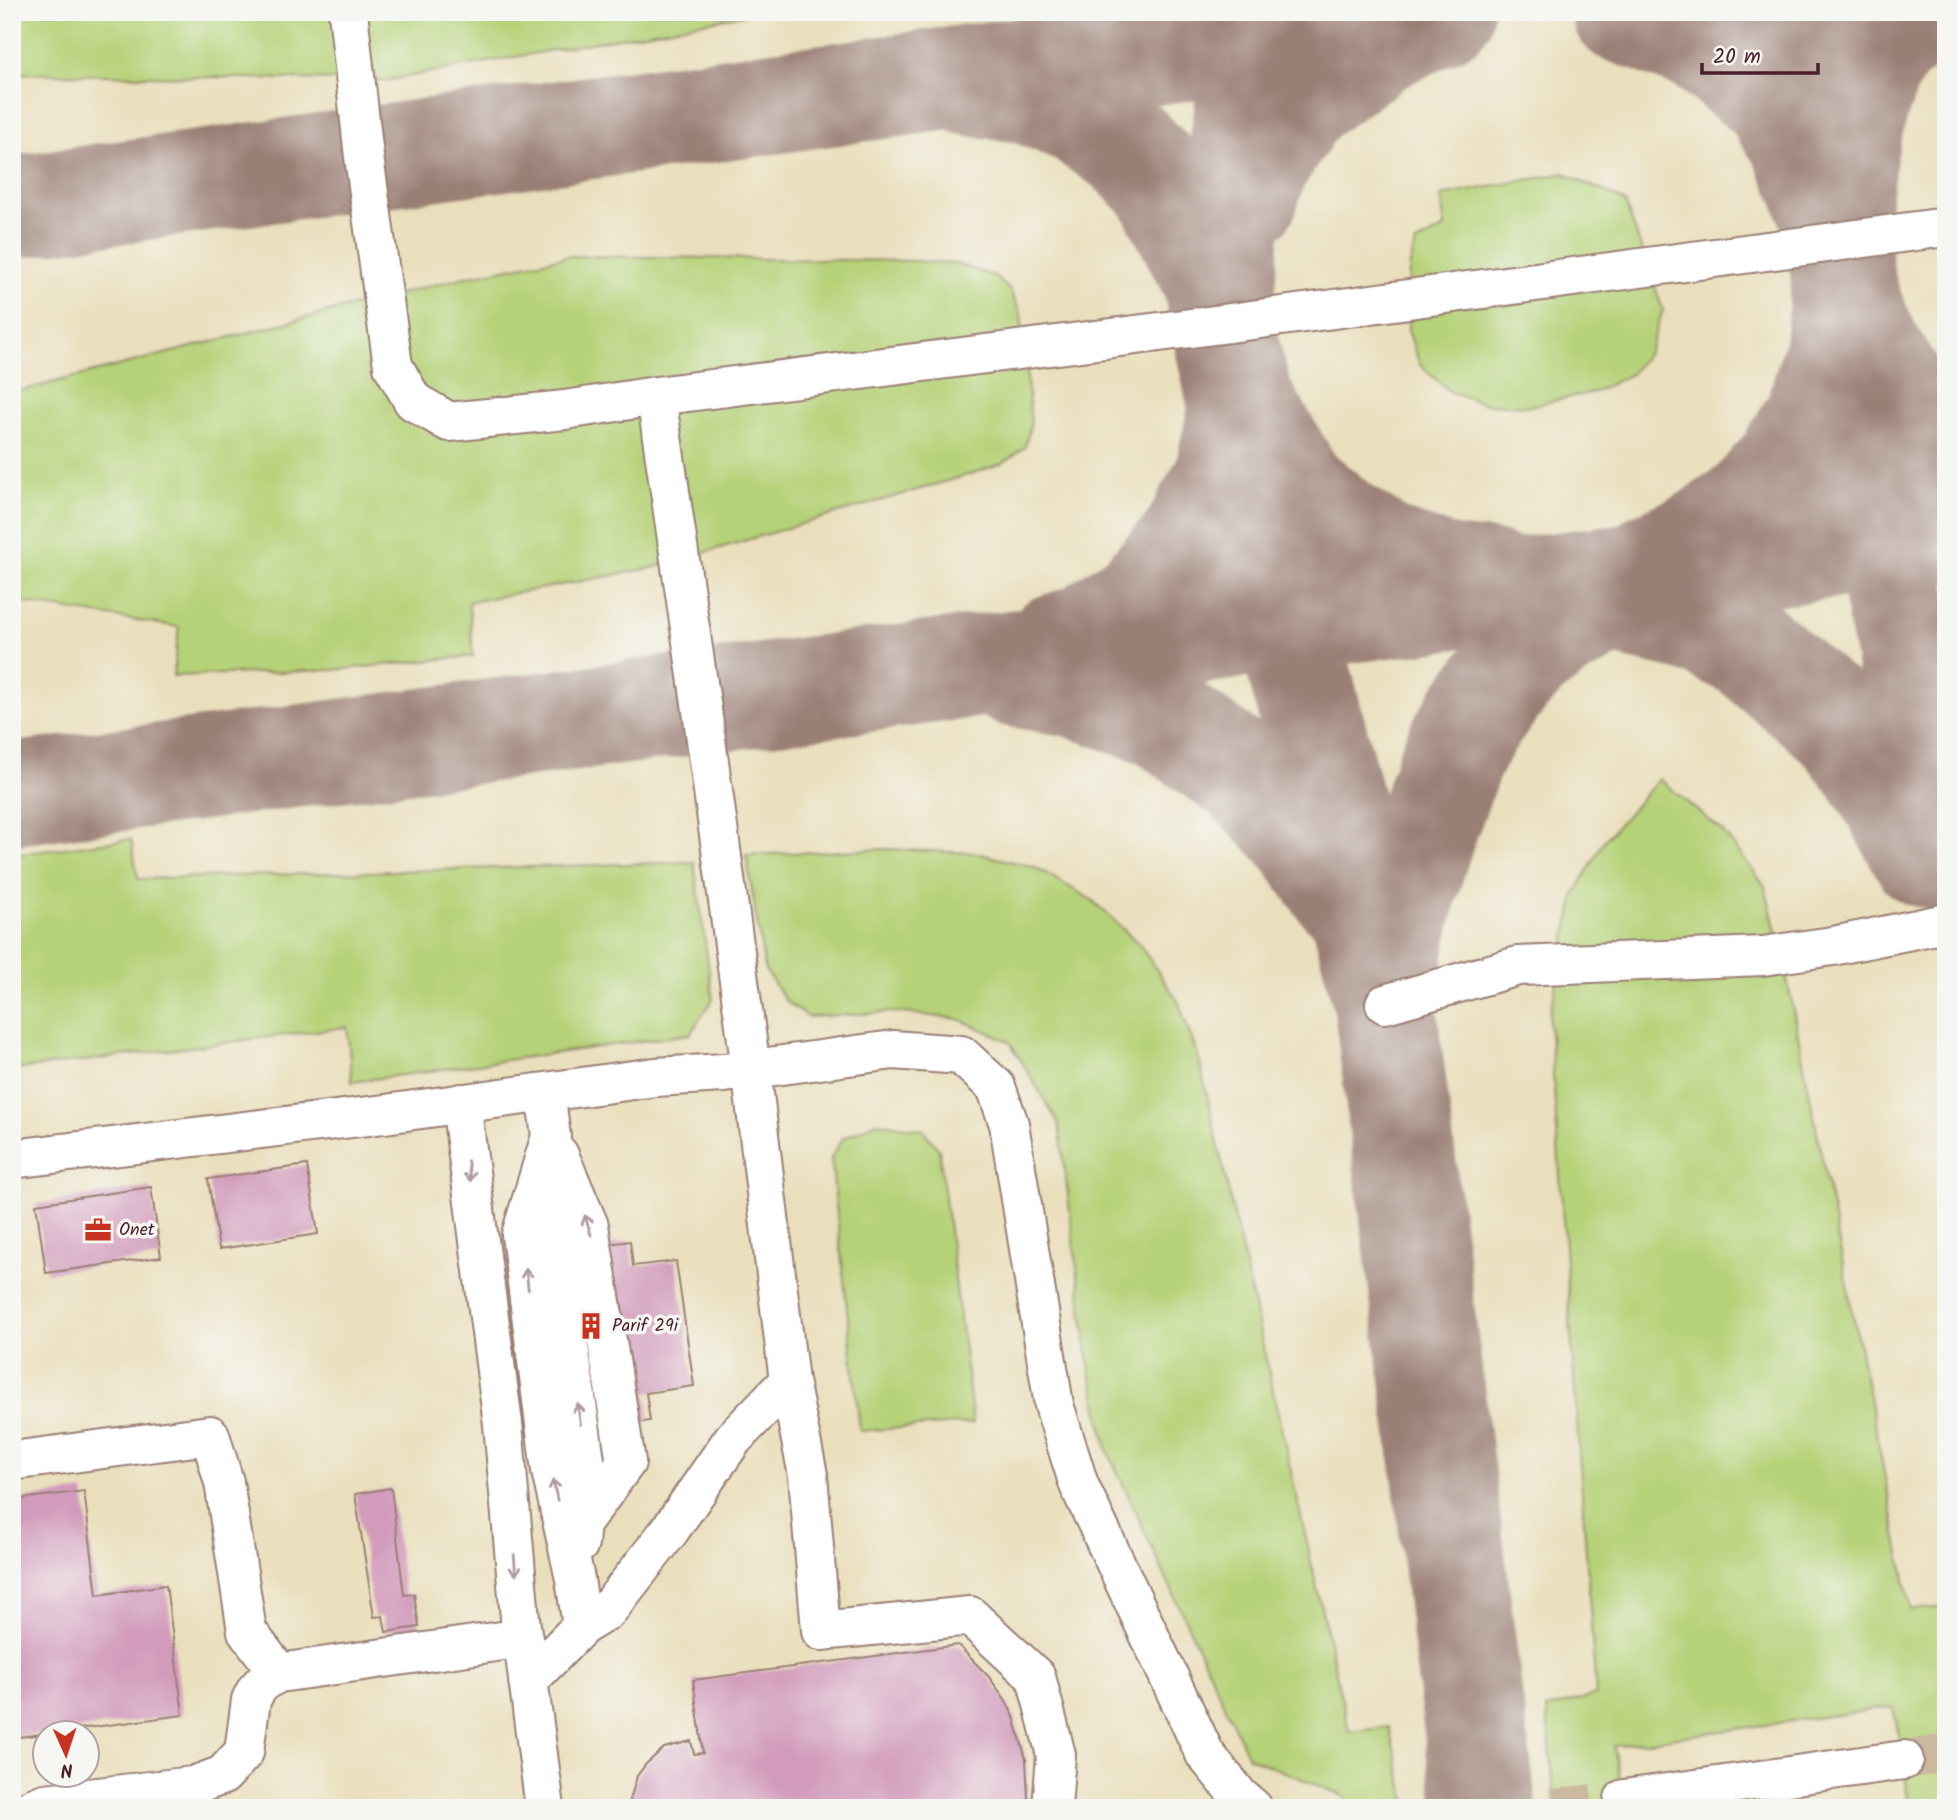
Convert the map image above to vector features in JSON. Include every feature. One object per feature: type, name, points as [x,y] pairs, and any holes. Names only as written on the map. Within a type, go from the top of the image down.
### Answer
[{"type":"lane","points":[[348,12],[364,157],[393,366],[413,401],[449,422],[565,410],[1946,226]]},
{"type":"lane","points":[[656,396],[751,1069],[789,1381],[808,1475],[821,1631],[970,1616],[1036,1677],[1056,1755],[1052,1808]]},
{"type":"lane","points":[[1385,1004],[1518,966],[1762,957],[1946,923]]},
{"type":"lane","points":[[12,1159],[655,1077],[751,1069],[893,1050],[961,1055],[996,1087],[1009,1124],[1054,1405],[1079,1485],[1205,1754],[1240,1797],[1253,1808]]},
{"type":"lane","points":[[545,1092],[551,1136],[589,1226],[626,1462],[581,1524],[575,1579]]},
{"type":"lane","points":[[461,1103],[503,1424],[521,1628],[545,1808]]},
{"type":"lane","points":[[551,1136],[521,1235],[551,1471],[575,1579],[582,1626]]},
{"type":"lane","points":[[528,1681],[582,1626],[608,1610],[670,1530],[733,1439],[789,1381]]},
{"type":"lane","points":[[12,1461],[210,1435],[224,1482],[247,1631],[279,1673]]},
{"type":"lane","points":[[32,1808],[45,1804],[193,1786],[223,1775],[244,1752],[251,1700],[256,1690],[265,1680],[279,1673],[521,1628]]},
{"type":"lane","points":[[1624,1799],[1904,1760]]},
{"type":"green space","points":[[12,12],[759,12],[384,81],[12,73]]},
{"type":"green space","points":[[1564,173],[1625,202],[1663,310],[1649,351],[1631,374],[1595,392],[1529,406],[1486,404],[1449,391],[1420,365],[1408,330],[1409,268],[1416,243],[1445,228],[1441,196]]},
{"type":"green space","points":[[569,256],[916,261],[956,264],[994,276],[1010,290],[1021,314],[1031,423],[1025,447],[1003,463],[971,474],[652,568],[469,602],[473,656],[334,670],[173,676],[179,627],[12,601],[12,393],[465,277]]},
{"type":"green space","points":[[1659,779],[1723,832],[1765,886],[1785,969],[1911,1610],[1946,1607],[1946,1808],[1873,1808],[1908,1802],[1904,1760],[1893,1707],[1614,1746],[1625,1808],[1555,1808],[1547,1709],[1596,1695],[1549,1018],[1575,894],[1604,841]]},
{"type":"green space","points":[[131,839],[138,879],[694,862],[713,999],[690,1034],[352,1082],[347,1027],[12,1070],[12,855]]},
{"type":"green space","points":[[886,849],[975,853],[1035,867],[1092,900],[1139,944],[1178,1001],[1199,1059],[1349,1732],[1389,1727],[1408,1808],[1347,1808],[1346,1797],[1248,1757],[1107,1449],[1090,1372],[1059,1124],[1010,1042],[959,1019],[894,1012],[808,1017],[786,1001],[765,970],[746,855]]},
{"type":"green space","points":[[877,1122],[923,1130],[939,1150],[973,1423],[860,1431],[831,1158],[843,1138]]},
{"type":"building","points":[[307,1165],[318,1234],[219,1249],[208,1179]]},
{"type":"building","name":"Onet","points":[[151,1187],[161,1257],[46,1273],[36,1204]]},
{"type":"building","name":"Parif 29i","points":[[630,1241],[633,1266],[676,1261],[694,1386],[646,1393],[650,1421],[512,1440],[487,1260]]},
{"type":"building","points":[[391,1488],[404,1595],[414,1594],[419,1627],[386,1632],[383,1616],[374,1617],[355,1494]]},
{"type":"building","points":[[84,1491],[97,1595],[166,1585],[183,1715],[102,1726],[102,1718],[32,1718],[32,1735],[12,1738],[12,1500]]},
{"type":"building","points":[[958,1645],[989,1677],[1014,1717],[1026,1759],[1026,1808],[631,1808],[630,1800],[637,1776],[664,1748],[691,1741],[694,1754],[703,1753],[693,1680]]},
{"type":"taxiway","points":[[1260,12],[1228,236],[1222,324],[1286,620],[1385,1004],[1485,1808]]},
{"type":"taxiway","points":[[1247,197],[1256,166],[1300,99],[1380,42],[1442,12]]},
{"type":"taxiway","points":[[1623,12],[1695,39],[1772,98],[1801,141],[1822,187],[1838,239],[1843,277],[1836,350],[1816,415],[1788,463],[1751,506],[1701,541],[1654,562]]},
{"type":"taxiway","points":[[1803,12],[1828,173]]},
{"type":"taxiway","points":[[1920,12],[1882,49],[1865,82],[1844,162],[1838,239],[1848,295],[1872,351],[1906,401],[1925,423],[1946,440]]},
{"type":"taxiway","points":[[12,207],[988,73],[1325,33]]},
{"type":"taxiway","points":[[972,85],[1025,92],[1075,112],[1127,147],[1164,184],[1214,281],[1242,400],[1225,478],[1190,543],[1141,597],[1088,634],[1055,645]]},
{"type":"taxiway","points":[[1850,320],[1885,540],[1946,862]]},
{"type":"taxiway","points":[[1251,415],[1295,488],[1338,524],[1386,557],[1452,578],[1490,581]]},
{"type":"taxiway","points":[[12,794],[1007,662],[1286,620],[1946,532]]},
{"type":"taxiway","points":[[1387,988],[1400,913],[1414,865],[1451,760],[1470,726],[1504,679],[1534,648],[1578,619],[1641,591]]},
{"type":"taxiway","points":[[1583,600],[1610,602],[1696,622],[1750,649],[1843,728],[1884,783],[1924,856]]},
{"type":"taxiway","points":[[1015,676],[1075,686],[1160,716],[1244,775],[1298,829],[1343,892]]},
{"type":"tunnel","points":[[1904,1760],[1946,1753]]},
{"type":"tunnel","points":[[1555,1808],[1624,1799]]},
{"type":"place","name":"Onet","points":[[98,1230]]},
{"type":"place","name":"Parif 29i","points":[[591,1326]]}]
